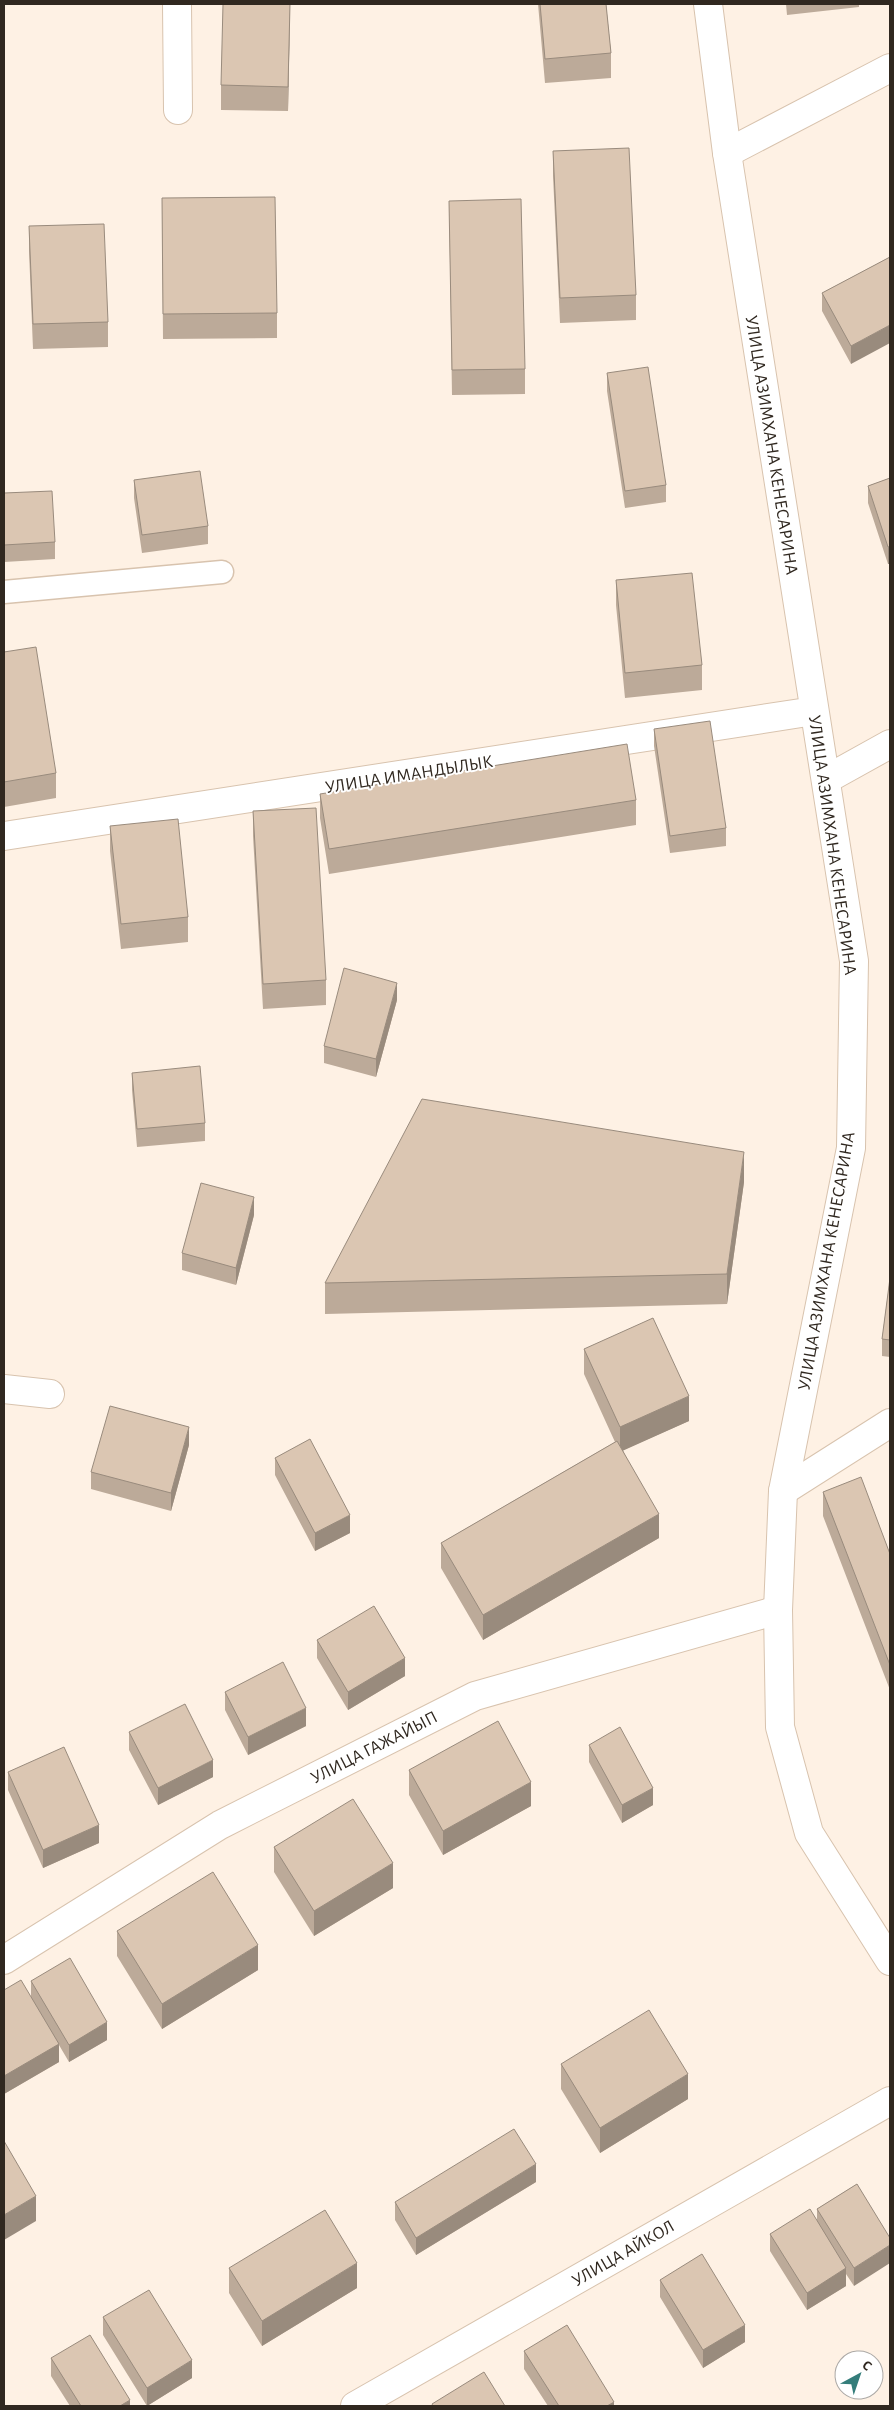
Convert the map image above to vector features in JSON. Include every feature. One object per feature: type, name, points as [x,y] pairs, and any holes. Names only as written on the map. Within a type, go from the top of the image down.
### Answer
[{"type":"street","points":[[177,4],[178,110]]},
{"type":"street","name":"УЛИЦА АЗИМХАНА КЕНЕСАРИНА","points":[[708,4],[727,153],[814,711],[827,779],[854,961],[851,1148],[783,1490],[778,1610],[780,1727],[809,1832],[890,1961]]},
{"type":"street","points":[[727,153],[890,68]]},
{"type":"street","name":"УЛИЦА ИМАНДЫЛЫК","points":[[4,836],[814,711]]},
{"type":"street","points":[[827,779],[890,744]]},
{"type":"street","points":[[4,1389],[50,1394]]},
{"type":"street","points":[[783,1490],[890,1423]]},
{"type":"street","name":"УЛИЦА ГАЖАЙЫП","points":[[4,1960],[220,1825],[475,1696],[778,1610]]},
{"type":"street","name":"УЛИЦА АЙКОЛ","points":[[355,2406],[890,2100]]},
{"type":"lane","points":[[4,592],[222,572]]},
{"type":"building","points":[[223,4],[290,4],[288,87],[221,85]]},
{"type":"building","points":[[540,4],[606,4],[611,53],[545,59]]},
{"type":"building","points":[[629,148],[636,295],[560,298],[553,151]]},
{"type":"building","points":[[275,197],[277,313],[163,314],[162,198]]},
{"type":"building","points":[[521,199],[525,369],[452,370],[449,201]]},
{"type":"building","points":[[104,224],[108,322],[33,324],[29,226]]},
{"type":"building","points":[[890,257],[890,325],[851,346],[822,293]]},
{"type":"building","points":[[648,367],[666,485],[625,491],[607,373]]},
{"type":"building","points":[[200,471],[208,526],[142,535],[134,480]]},
{"type":"building","points":[[890,478],[890,546],[888,547],[868,486]]},
{"type":"building","points":[[52,491],[55,542],[4,545],[4,493]]},
{"type":"building","points":[[692,573],[702,665],[625,673],[616,580]]},
{"type":"building","points":[[36,647],[56,773],[4,782],[4,652]]},
{"type":"building","points":[[710,721],[726,828],[670,836],[654,729]]},
{"type":"building","points":[[627,744],[636,800],[329,849],[320,794]]},
{"type":"building","points":[[316,808],[326,980],[263,984],[253,811]]},
{"type":"building","points":[[178,819],[188,917],[121,924],[110,826]]},
{"type":"building","points":[[344,968],[397,983],[376,1059],[324,1046]]},
{"type":"building","points":[[200,1066],[205,1123],[137,1129],[132,1073]]},
{"type":"building","points":[[422,1099],[744,1152],[727,1274],[325,1283]]},
{"type":"building","points":[[201,1183],[254,1197],[236,1268],[182,1253]]},
{"type":"building","points":[[890,1278],[890,1340],[882,1339]]},
{"type":"building","points":[[653,1318],[689,1396],[620,1427],[584,1349]]},
{"type":"building","points":[[110,1406],[189,1427],[171,1493],[91,1472]]},
{"type":"building","points":[[310,1439],[350,1515],[315,1533],[275,1458]]},
{"type":"building","points":[[617,1441],[659,1514],[483,1615],[441,1543]]},
{"type":"building","points":[[861,1477],[890,1554],[890,1665],[823,1492]]},
{"type":"building","points":[[374,1606],[405,1658],[348,1692],[317,1640]]},
{"type":"building","points":[[283,1662],[306,1708],[248,1737],[225,1692]]},
{"type":"building","points":[[185,1704],[213,1760],[158,1788],[129,1732]]},
{"type":"building","points":[[498,1721],[531,1782],[443,1831],[409,1770]]},
{"type":"building","points":[[620,1727],[653,1788],[622,1805],[589,1745]]},
{"type":"building","points":[[64,1747],[99,1825],[43,1850],[8,1772]]},
{"type":"building","points":[[353,1799],[393,1863],[314,1911],[274,1847]]},
{"type":"building","points":[[213,1872],[258,1945],[162,2004],[117,1931]]},
{"type":"building","points":[[70,1958],[107,2022],[69,2045],[31,1981]]},
{"type":"building","points":[[21,1980],[59,2044],[4,2076],[4,1990]]},
{"type":"building","points":[[649,2010],[688,2074],[600,2128],[561,2064]]},
{"type":"building","points":[[514,2129],[536,2164],[416,2238],[395,2202]]},
{"type":"building","points":[[4,2141],[36,2196],[4,2215]]},
{"type":"building","points":[[857,2184],[890,2238],[890,2245],[854,2268],[817,2209]]},
{"type":"building","points":[[810,2209],[846,2268],[807,2293],[770,2234]]},
{"type":"building","points":[[325,2210],[357,2263],[262,2321],[229,2268]]},
{"type":"building","points":[[702,2254],[745,2325],[703,2350],[660,2280]]},
{"type":"building","points":[[149,2290],[192,2360],[147,2388],[103,2317]]},
{"type":"building","points":[[567,2325],[614,2402],[607,2406],[559,2406],[524,2351]]},
{"type":"building","points":[[90,2335],[130,2400],[120,2406],[81,2406],[51,2358]]},
{"type":"building","points":[[484,2372],[505,2406],[433,2406],[432,2404]]}]
